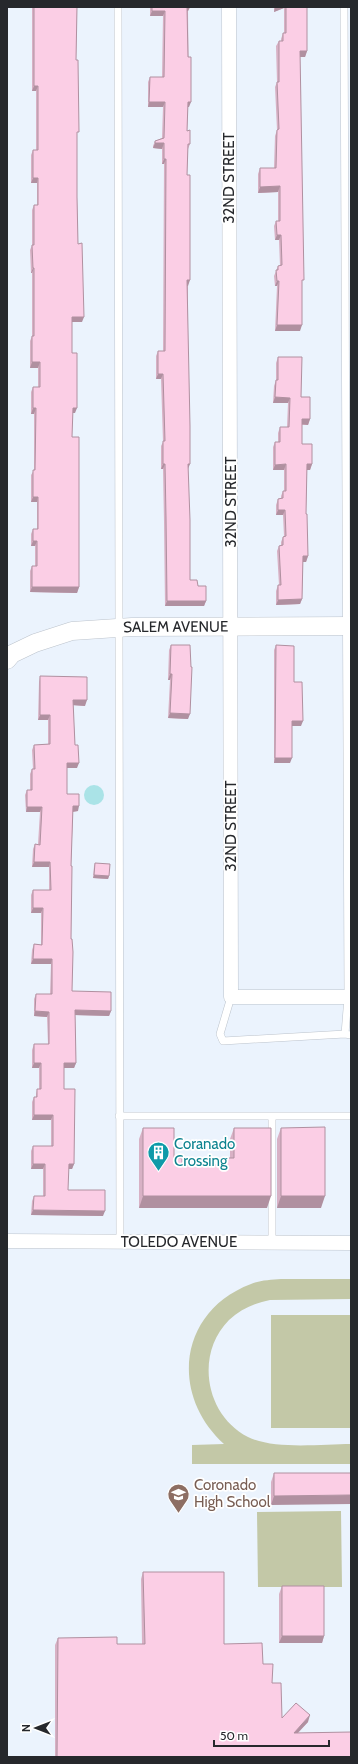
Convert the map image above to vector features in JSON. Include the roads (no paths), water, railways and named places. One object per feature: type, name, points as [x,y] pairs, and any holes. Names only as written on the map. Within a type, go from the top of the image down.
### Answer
[{"type":"street","name":"32ND STREET","points":[[229,7],[231,996]]},
{"type":"street","name":"SALEM AVENUE","points":[[7,660],[12,654],[24,648],[72,630],[120,627],[348,626]]},
{"type":"street","points":[[231,996],[349,996]]},
{"type":"street","name":"TOLEDO AVENUE","points":[[7,1241],[351,1243]]},
{"type":"lane","points":[[118,7],[120,1242]]},
{"type":"lane","points":[[231,996],[220,1034],[223,1041],[348,1034],[348,626],[344,7]]},
{"type":"lane","points":[[119,1116],[351,1116]]},
{"type":"lane","points":[[272,1116],[272,1242]]},
{"type":"water","points":[[94,785],[101,788],[104,795],[101,802],[94,805],[87,802],[84,795],[87,788]]},
{"type":"place","name":"Coranado Crossing","points":[[159,1172]]},
{"type":"place","name":"Coronado High School","points":[[179,1514]]}]
